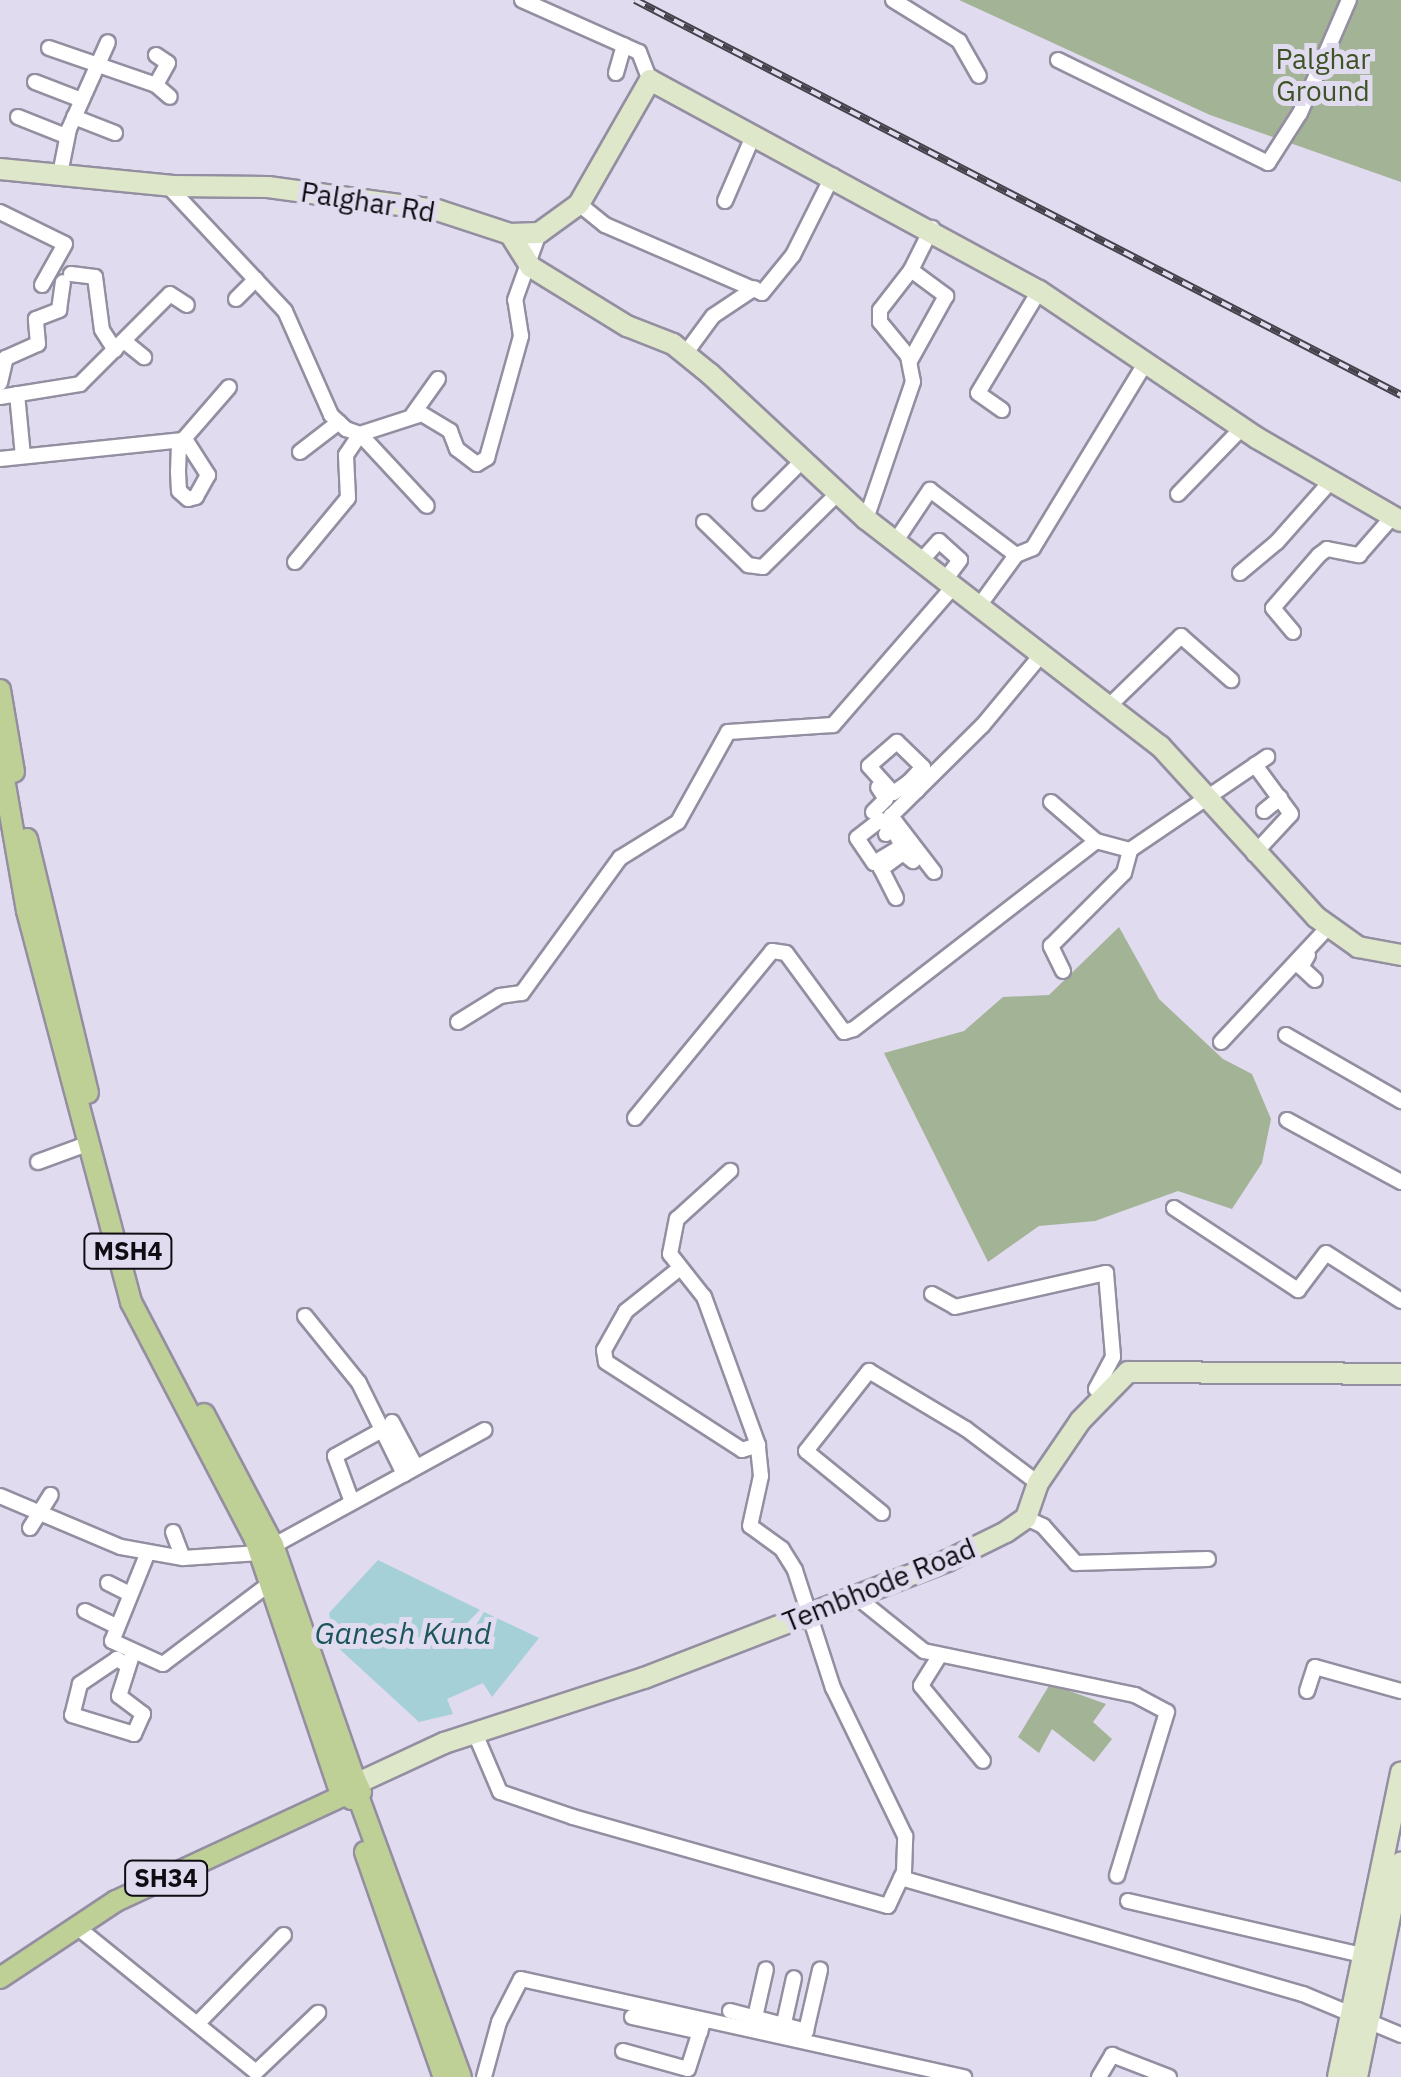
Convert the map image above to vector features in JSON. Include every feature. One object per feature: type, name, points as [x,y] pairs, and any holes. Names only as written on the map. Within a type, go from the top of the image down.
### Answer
[{"type":"main road","name":"MSH4","points":[[0,690],[55,987]]},
{"type":"main road","name":"MSH4","points":[[0,756],[85,1106],[150,1318],[241,1476],[350,1789],[444,2077]]},
{"type":"main road","name":"MSH4","points":[[85,1106],[88,1144],[146,1338],[266,1549],[272,1582],[460,2077]]},
{"type":"main road","name":"SH34","points":[[0,1978],[116,1901],[350,1789]]},
{"type":"street","points":[[413,414],[443,424],[456,448],[483,464],[521,336],[514,300],[523,265],[539,234],[578,204],[650,80],[644,55],[522,0]]},
{"type":"street","points":[[893,0],[959,41],[979,76]]},
{"type":"street","points":[[1058,60],[1268,164],[1300,113],[1349,0]]},
{"type":"street","points":[[60,174],[66,136],[108,42]]},
{"type":"street","points":[[616,73],[624,45]]},
{"type":"street","points":[[49,48],[99,62],[156,85],[170,97]]},
{"type":"street","points":[[156,55],[168,62],[156,85]]},
{"type":"street","points":[[650,80],[932,228],[1039,291],[1243,426],[1397,518],[1359,555],[1327,549],[1319,555],[1274,608],[1294,632]]},
{"type":"street","points":[[35,82],[82,100]]},
{"type":"street","points":[[74,117],[115,133]]},
{"type":"street","points":[[18,118],[66,136]]},
{"type":"street","points":[[724,200],[754,134]]},
{"type":"street","name":"Palghar Rd","points":[[0,169],[168,186],[268,186],[437,210],[510,234],[539,234]]},
{"type":"street","points":[[578,204],[604,225],[754,288],[770,290],[834,176]]},
{"type":"street","points":[[168,186],[285,312],[339,422],[360,434],[427,506]]},
{"type":"street","points":[[0,212],[65,244],[42,285]]},
{"type":"street","points":[[866,519],[910,402],[910,360],[880,322],[880,310],[910,270],[932,228]]},
{"type":"street","points":[[510,234],[523,265],[685,354],[866,519],[1160,746],[1210,798],[1254,854],[1330,928],[1358,947],[1401,954]]},
{"type":"street","points":[[910,270],[946,296],[924,346],[910,360]]},
{"type":"street","points":[[0,383],[6,358],[38,344],[36,319],[59,310],[67,278],[96,277],[102,330],[119,346],[144,357]]},
{"type":"street","points":[[236,298],[256,278]]},
{"type":"street","points":[[685,354],[713,316],[754,288]]},
{"type":"street","points":[[1002,410],[978,393],[1039,291]]},
{"type":"street","points":[[0,397],[80,384],[170,294],[187,305]]},
{"type":"street","points":[[984,584],[1012,553],[1033,548],[1146,362]]},
{"type":"street","points":[[295,562],[348,498],[346,455],[360,434],[413,414],[438,379]]},
{"type":"street","points":[[0,459],[185,442],[230,387]]},
{"type":"street","points":[[17,394],[24,456]]},
{"type":"street","points":[[300,452],[339,422]]},
{"type":"street","points":[[1178,494],[1243,426]]},
{"type":"street","points":[[760,503],[802,460]]},
{"type":"street","points":[[1240,573],[1277,542],[1331,480]]},
{"type":"street","points":[[895,542],[930,490],[1012,553]]},
{"type":"street","points":[[704,522],[748,565],[763,567],[837,494]]},
{"type":"street","points":[[979,606],[1012,553]]},
{"type":"street","points":[[458,1022],[500,996],[522,994],[620,858],[678,822],[728,732],[833,725],[949,583]]},
{"type":"street","points":[[1108,708],[1181,636],[1232,680]]},
{"type":"street","points":[[892,826],[913,786],[1042,654]]},
{"type":"street","points":[[1063,971],[1051,946],[1124,873],[1130,850],[1261,761],[1289,818],[1254,854]]},
{"type":"street","points":[[860,825],[886,794],[868,778]]},
{"type":"street","points":[[1264,811],[1280,798]]},
{"type":"street","points":[[1051,802],[1096,840],[1130,850]]},
{"type":"street","points":[[873,812],[892,826],[929,874]]},
{"type":"street","points":[[635,1118],[772,951],[786,953],[844,1032],[854,1029],[1096,840]]},
{"type":"street","points":[[896,898],[881,869],[903,853],[917,858]]},
{"type":"street","points":[[1316,980],[1301,964],[1330,928]]},
{"type":"street","points":[[1220,1042],[1330,928]]},
{"type":"street","points":[[1286,1034],[1401,1101]]},
{"type":"street","points":[[1287,1120],[1401,1182]]},
{"type":"street","points":[[38,1162],[88,1144]]},
{"type":"street","points":[[474,1731],[500,1792],[537,1805],[888,1906],[902,1878],[904,1836],[833,1688],[795,1570],[782,1548],[750,1526],[760,1476],[758,1445],[715,1322],[670,1254],[677,1219],[730,1171]]},
{"type":"street","points":[[1174,1208],[1298,1290],[1326,1252],[1401,1302]]},
{"type":"street","points":[[680,1268],[626,1311],[604,1350],[606,1362],[742,1450],[758,1445]]},
{"type":"street","points":[[932,1294],[956,1307],[1106,1272],[1113,1357],[1096,1390],[1102,1395]]},
{"type":"street","points":[[305,1316],[359,1383],[410,1470]]},
{"type":"street","points":[[1208,1559],[1076,1563],[1043,1526],[1026,1518],[1038,1483],[1102,1395],[1128,1372],[1170,1368],[1401,1374]]},
{"type":"street","points":[[882,1513],[806,1451],[869,1371],[966,1429],[1038,1483]]},
{"type":"street","points":[[352,1502],[335,1456],[387,1426]]},
{"type":"street","points":[[0,1496],[35,1522],[148,1552],[182,1558],[266,1549],[485,1430]]},
{"type":"street","points":[[35,1522],[51,1495]]},
{"type":"street","name":"Tembhode Road","points":[[350,1789],[474,1731],[644,1678],[852,1594],[947,1561],[1026,1518]]},
{"type":"street","points":[[173,1532],[182,1558]]},
{"type":"street","points":[[130,1659],[112,1641],[148,1552]]},
{"type":"street","points":[[130,1659],[119,1696],[144,1718],[134,1734],[75,1718],[78,1686],[118,1659],[130,1659],[169,1664],[216,1619],[272,1582]]},
{"type":"street","points":[[108,1583],[130,1594]]},
{"type":"street","points":[[852,1594],[903,1638],[940,1656],[1135,1695],[1166,1712],[1117,1876]]},
{"type":"street","points":[[85,1611],[116,1626]]},
{"type":"street","points":[[940,1656],[921,1686],[983,1761]]},
{"type":"street","points":[[1307,1691],[1316,1667],[1401,1690]]},
{"type":"street","points":[[1338,2077],[1360,2015],[1395,1856],[1401,1772]]},
{"type":"street","points":[[1357,2077],[1361,1954],[1395,1856]]},
{"type":"street","points":[[902,1878],[1360,2015],[1401,2034]]},
{"type":"street","points":[[1128,1902],[1361,1954]]},
{"type":"street","points":[[77,1927],[256,2072],[318,2013]]},
{"type":"street","points":[[198,2023],[284,1935]]},
{"type":"street","points":[[753,2026],[766,1969]]},
{"type":"street","points":[[781,2032],[808,2029],[820,1970]]},
{"type":"street","points":[[781,2032],[794,1978]]},
{"type":"street","points":[[484,2077],[499,2022],[521,1979],[701,2027],[753,2026],[964,2077]]},
{"type":"street","points":[[730,2010],[753,2026]]},
{"type":"street","points":[[632,2017],[665,2019]]},
{"type":"street","points":[[623,2051],[688,2069],[701,2027]]},
{"type":"street","points":[[1099,2077],[1112,2055],[1169,2077]]},
{"type":"green space","name":"Palghar Ground","points":[[959,0],[1401,0],[1401,182],[1210,115]]},
{"type":"green space","points":[[1119,927],[1159,999],[1223,1059],[1252,1074],[1271,1119],[1262,1163],[1232,1209],[1178,1191],[1095,1221],[1039,1226],[988,1262],[884,1053],[964,1031],[1003,997],[1049,995]]},
{"type":"green space","points":[[1050,1684],[1106,1704],[1093,1722],[1112,1739],[1094,1762],[1052,1729],[1039,1753],[1018,1737]]},
{"type":"water","name":"Ganesh Kund","points":[[378,1560],[480,1610],[457,1633],[466,1642],[484,1612],[539,1638],[492,1697],[483,1683],[447,1699],[453,1714],[419,1722],[334,1644],[329,1613]]},
{"type":"railway","points":[[635,0],[1401,395]]}]
